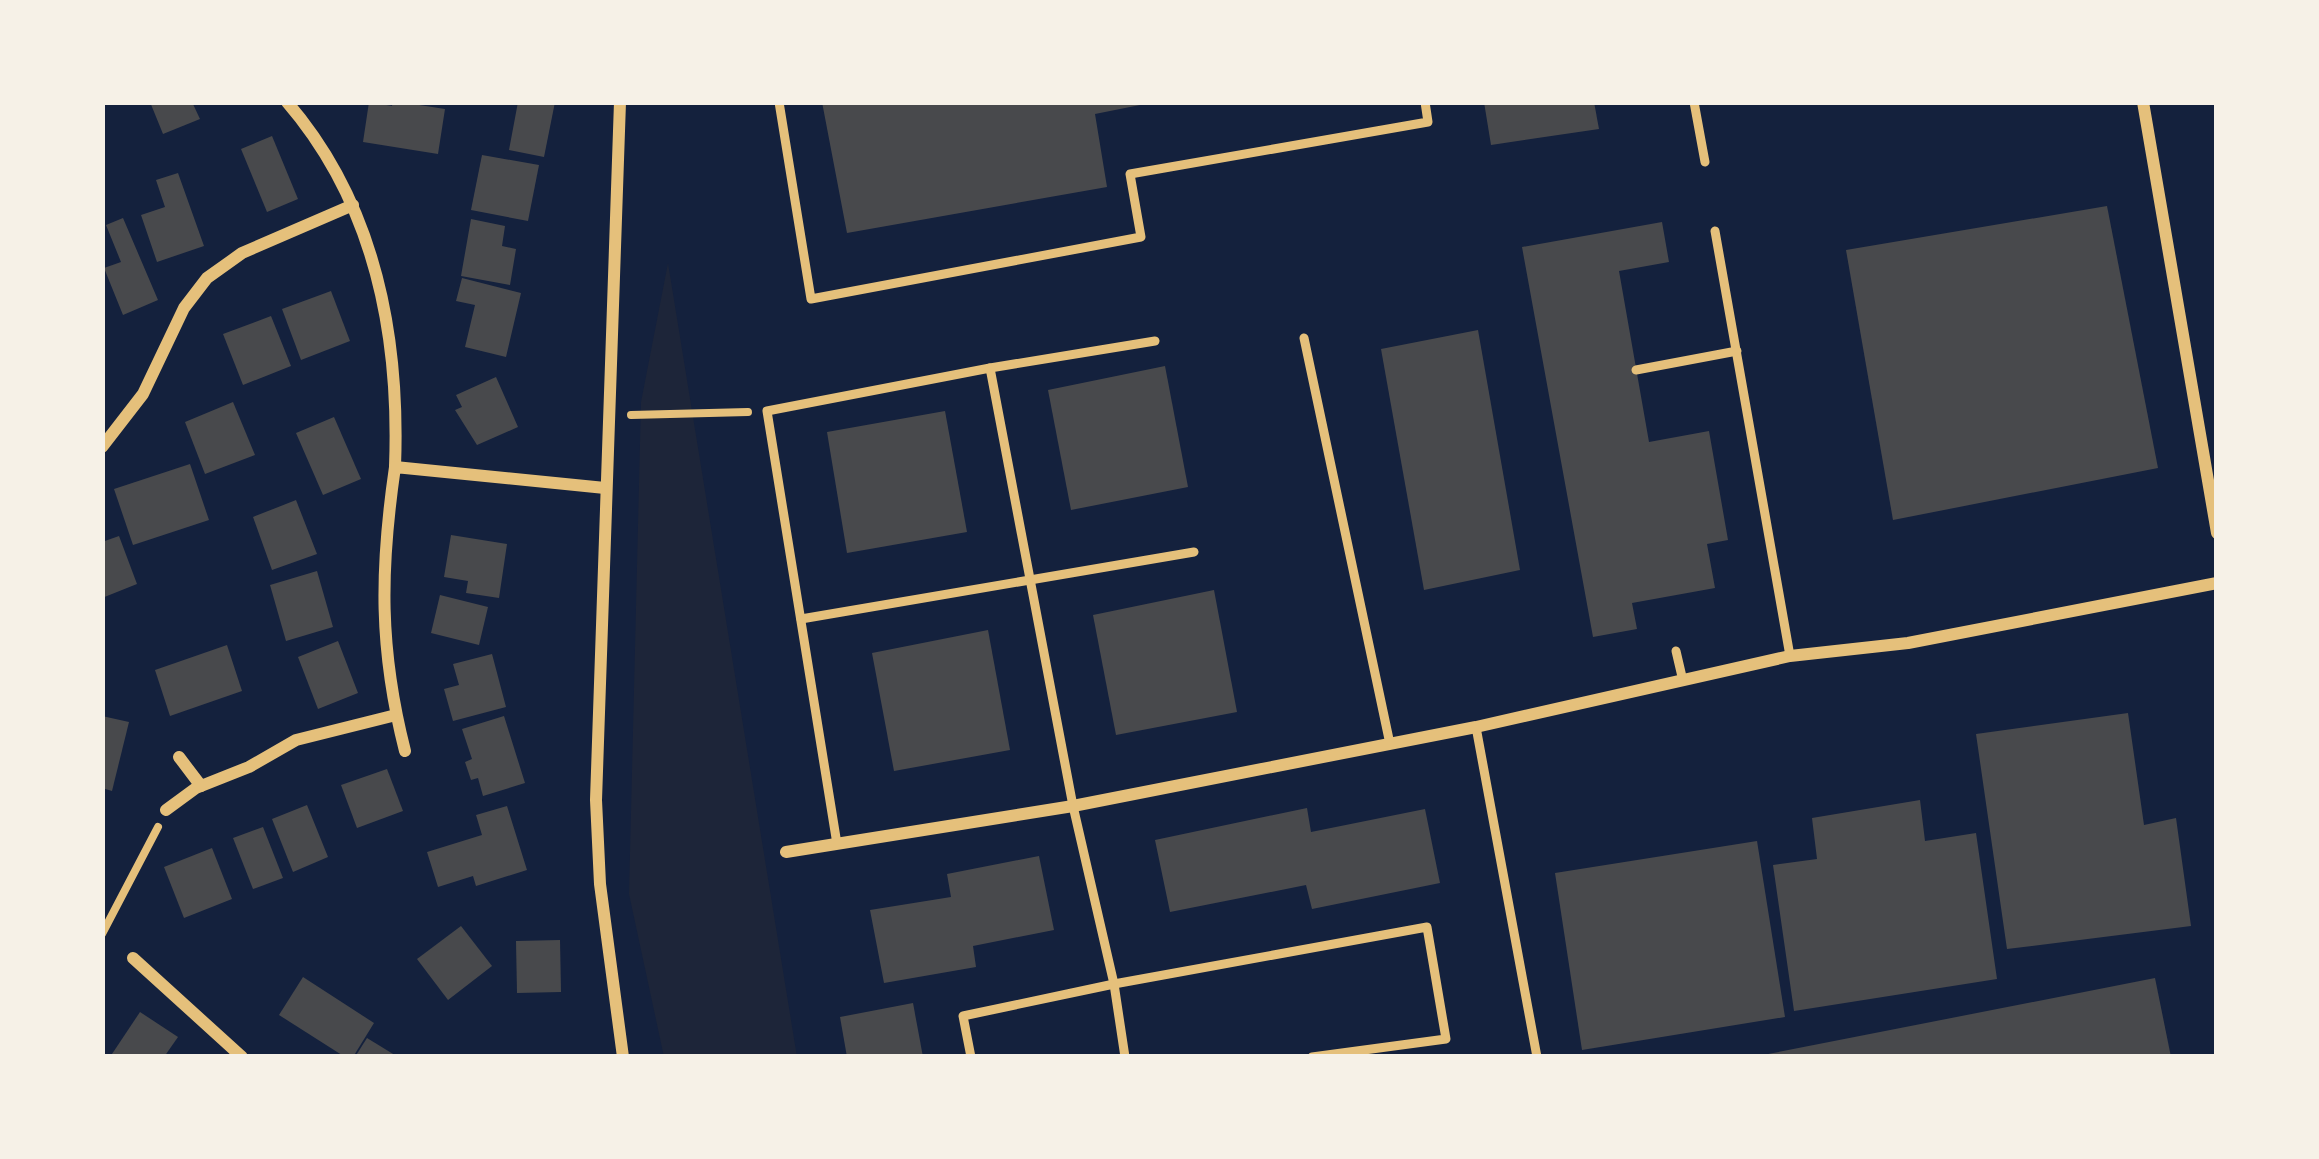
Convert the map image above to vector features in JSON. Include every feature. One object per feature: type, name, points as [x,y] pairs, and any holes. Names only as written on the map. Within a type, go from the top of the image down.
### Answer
[{"type":"street","points":[[287,102],[328,156],[353,205],[376,269],[389,337],[396,402],[395,467],[382,577],[396,715],[405,751]]},
{"type":"street","points":[[620,102],[597,838],[623,1057]]},
{"type":"street","points":[[2143,102],[2217,533]]},
{"type":"street","points":[[102,447],[143,394],[184,308],[207,278],[242,253],[353,205]]},
{"type":"street","points":[[395,467],[605,488]]},
{"type":"street","points":[[785,852],[1073,806],[1476,727],[1790,656],[1908,643],[2217,583]]},
{"type":"street","points":[[166,809],[200,786],[304,737],[396,715]]},
{"type":"street","points":[[179,757],[200,786]]},
{"type":"street","points":[[133,958],[242,1057]]},
{"type":"lane","points":[[779,102],[811,298],[1141,237],[1130,174],[1428,122],[1425,102]]},
{"type":"lane","points":[[1694,102],[1705,162]]},
{"type":"lane","points":[[1715,231],[1790,656]]},
{"type":"lane","points":[[1304,338],[1390,744]]},
{"type":"lane","points":[[837,844],[767,411],[1155,341]]},
{"type":"lane","points":[[1636,370],[1737,351]]},
{"type":"lane","points":[[990,368],[1125,1057]]},
{"type":"lane","points":[[801,619],[1194,552]]},
{"type":"lane","points":[[1676,651],[1683,680]]},
{"type":"lane","points":[[1476,727],[1538,1057]]},
{"type":"lane","points":[[971,1057],[963,1016],[1427,927],[1446,1040],[1312,1057]]},
{"type":"path","points":[[609,416],[767,411]]},
{"type":"path","points":[[102,934],[166,809]]},
{"type":"shaded area","points":[[668,263],[797,1057],[664,1057],[629,894],[641,402]]},
{"type":"building","points":[[150,102],[192,102],[200,119],[163,134]]},
{"type":"building","points":[[369,102],[445,109],[438,154],[363,142]]},
{"type":"building","points":[[518,102],[555,102],[544,157],[509,150]]},
{"type":"building","points":[[822,102],[1145,104],[1095,114],[1107,187],[847,233]]},
{"type":"building","points":[[1484,102],[1594,102],[1599,129],[1491,145]]},
{"type":"building","points":[[272,136],[298,199],[267,212],[241,149]]},
{"type":"building","points":[[482,155],[539,165],[528,221],[471,210]]},
{"type":"building","points":[[178,173],[204,246],[157,262],[141,215],[165,207],[156,180]]},
{"type":"building","points":[[2107,206],[2158,468],[1893,520],[1846,250]]},
{"type":"building","points":[[123,218],[158,300],[123,315],[104,268],[121,262],[106,225]]},
{"type":"building","points":[[471,219],[505,226],[502,246],[516,249],[510,285],[461,276]]},
{"type":"building","points":[[1662,222],[1669,262],[1619,271],[1649,442],[1709,431],[1728,540],[1707,544],[1715,588],[1632,603],[1637,629],[1593,637],[1522,247]]},
{"type":"building","points":[[462,278],[521,293],[506,357],[465,347],[475,305],[456,301]]},
{"type":"building","points":[[331,291],[350,341],[301,360],[282,309]]},
{"type":"building","points":[[271,316],[291,366],[243,385],[223,334]]},
{"type":"building","points":[[1478,330],[1520,570],[1424,590],[1381,349]]},
{"type":"building","points":[[1165,366],[1188,487],[1071,510],[1048,390]]},
{"type":"building","points":[[496,377],[518,427],[477,445],[455,410],[462,407],[456,395]]},
{"type":"building","points":[[233,402],[255,455],[205,474],[185,422]]},
{"type":"building","points":[[945,411],[967,532],[847,553],[827,432]]},
{"type":"building","points":[[334,417],[361,479],[323,495],[296,433]]},
{"type":"building","points":[[190,464],[209,520],[133,545],[114,489]]},
{"type":"building","points":[[296,500],[317,554],[272,570],[253,517]]},
{"type":"building","points":[[451,535],[507,544],[499,598],[466,593],[468,581],[444,577]]},
{"type":"building","points":[[119,536],[137,584],[102,598],[102,542]]},
{"type":"building","points":[[317,571],[333,627],[286,641],[270,585]]},
{"type":"building","points":[[1214,590],[1237,712],[1116,735],[1093,615]]},
{"type":"building","points":[[440,595],[488,607],[479,645],[431,633]]},
{"type":"building","points":[[988,630],[1010,750],[894,771],[872,653]]},
{"type":"building","points":[[338,641],[358,693],[318,709],[298,657]]},
{"type":"building","points":[[227,645],[242,691],[170,716],[155,670]]},
{"type":"building","points":[[492,654],[506,707],[453,721],[444,689],[459,685],[453,664]]},
{"type":"building","points":[[2128,713],[2144,825],[2176,818],[2191,926],[2007,949],[1976,734]]},
{"type":"building","points":[[102,716],[129,722],[112,791],[102,788]]},
{"type":"building","points":[[504,716],[525,783],[483,796],[478,778],[471,780],[465,762],[472,759],[462,729]]},
{"type":"building","points":[[387,769],[403,811],[357,828],[341,785]]},
{"type":"building","points":[[1920,800],[1925,841],[1976,833],[1997,979],[1794,1011],[1773,865],[1817,859],[1812,818]]},
{"type":"building","points":[[307,805],[328,857],[293,872],[272,819]]},
{"type":"building","points":[[507,806],[527,870],[476,886],[473,876],[438,887],[427,852],[482,835],[476,815]]},
{"type":"building","points":[[1307,808],[1311,832],[1425,809],[1440,883],[1312,909],[1306,885],[1170,912],[1155,840]]},
{"type":"building","points":[[263,827],[283,878],[253,889],[233,838]]},
{"type":"building","points":[[1757,841],[1785,1017],[1582,1050],[1555,873]]},
{"type":"building","points":[[212,848],[232,899],[184,918],[164,867]]},
{"type":"building","points":[[1039,856],[1054,930],[973,946],[976,967],[884,983],[870,910],[951,897],[947,874]]},
{"type":"building","points":[[461,926],[492,966],[448,1000],[417,959]]},
{"type":"building","points":[[560,940],[561,992],[517,993],[516,941]]},
{"type":"building","points":[[303,977],[374,1023],[353,1057],[345,1057],[279,1015]]},
{"type":"building","points":[[2155,978],[2171,1057],[1763,1057],[1763,1055]]},
{"type":"building","points":[[913,1003],[923,1057],[847,1057],[840,1017]]},
{"type":"building","points":[[140,1012],[178,1037],[164,1057],[110,1057]]},
{"type":"building","points":[[367,1038],[398,1057],[355,1057]]}]
